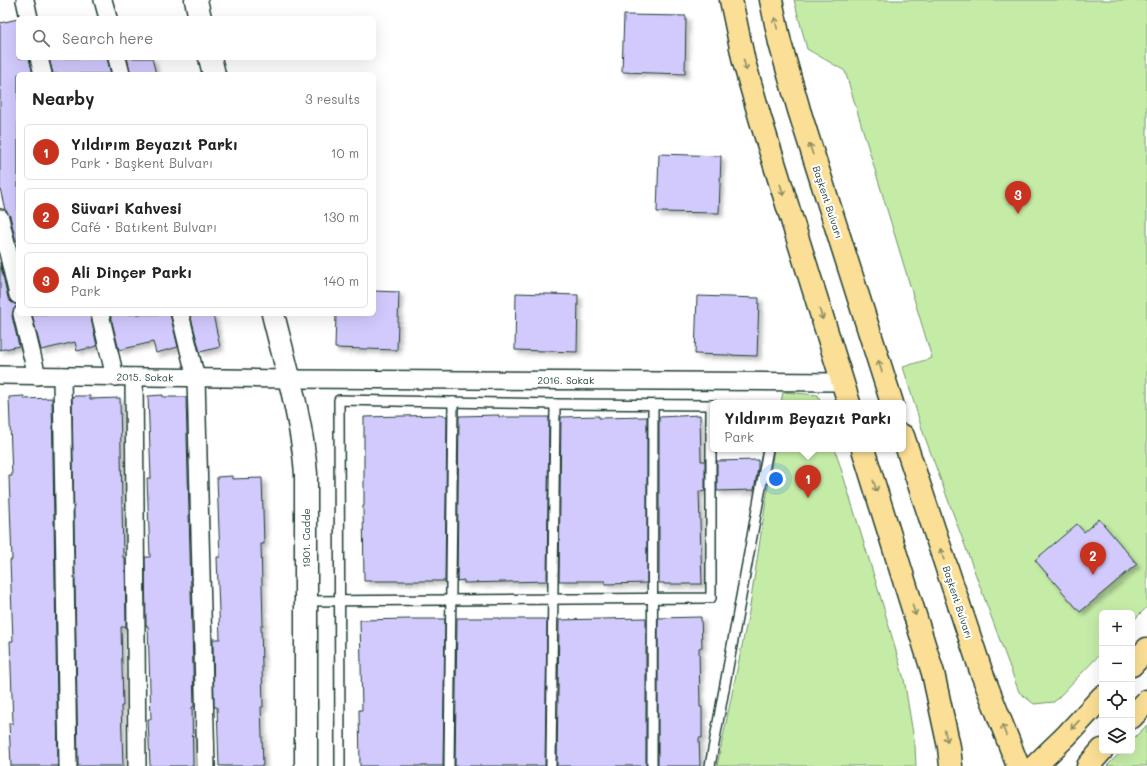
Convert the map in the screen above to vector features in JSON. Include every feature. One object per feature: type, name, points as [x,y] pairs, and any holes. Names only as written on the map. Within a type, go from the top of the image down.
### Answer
[{"type":"main road","points":[[731,0],[744,62],[761,121],[848,400]]},
{"type":"main road","name":"Başkent Bulvarı","points":[[771,0],[780,43],[799,110],[891,400]]},
{"type":"main road","name":"Başkent Bulvarı","points":[[906,445],[981,671],[1018,766]]},
{"type":"main road","points":[[864,452],[933,673],[949,747],[951,766]]},
{"type":"main road","points":[[1135,662],[1147,649]]},
{"type":"main road","points":[[1035,766],[1066,736],[1099,700]]},
{"type":"main road","points":[[1135,714],[1147,701]]},
{"type":"main road","points":[[1088,766],[1099,753]]},
{"type":"street","points":[[25,0],[29,16]]},
{"type":"street","points":[[103,0],[107,16]]},
{"type":"street","points":[[196,0],[200,16]]},
{"type":"street","points":[[40,60],[42,72]]},
{"type":"street","points":[[118,60],[120,72]]},
{"type":"street","points":[[210,60],[214,72]]},
{"type":"street","points":[[0,218],[16,286]]},
{"type":"street","points":[[22,316],[37,376]]},
{"type":"street","points":[[101,316],[116,377]]},
{"type":"street","points":[[180,316],[196,378],[206,766]]},
{"type":"street","name":"1901. Cadde","points":[[273,316],[301,428],[306,474],[306,766]]},
{"type":"street","name":"2015. Sokak","points":[[0,375],[289,379]]},
{"type":"street","points":[[62,376],[68,766]]},
{"type":"street","points":[[134,377],[137,766]]},
{"type":"street","name":"2016. Sokak","points":[[289,379],[842,382]]},
{"type":"lane","points":[[340,766],[339,400],[710,405]]},
{"type":"lane","points":[[449,766],[453,402]]},
{"type":"lane","points":[[552,766],[552,599],[555,404]]},
{"type":"lane","points":[[652,766],[653,404]]},
{"type":"lane","points":[[306,601],[711,598],[712,452]]},
{"type":"lane","points":[[710,766],[767,452]]},
{"type":"green space","points":[[794,0],[1147,0],[1147,607],[1135,619],[1135,610],[1099,610],[1099,655],[1054,702],[1034,704],[1019,692],[923,432],[903,367],[932,358],[845,71],[807,49]]},
{"type":"green space","points":[[783,392],[818,395],[820,400],[782,400]]},
{"type":"green space","points":[[774,452],[836,452],[904,679],[915,746],[916,766],[717,766],[749,612]]},
{"type":"green space","points":[[1147,725],[1147,766],[1107,766],[1119,754],[1135,754],[1135,737]]},
{"type":"building","points":[[624,15],[686,16],[685,74],[622,72]]},
{"type":"building","points":[[16,19],[16,60],[30,60],[32,72],[16,72],[16,241],[10,216],[5,210],[0,188],[0,23]]},
{"type":"building","points":[[50,60],[108,60],[110,72],[52,72]]},
{"type":"building","points":[[128,60],[152,60],[156,72],[130,72]]},
{"type":"building","points":[[659,154],[721,156],[719,213],[657,212]]},
{"type":"building","points":[[0,262],[8,298],[11,302],[16,304],[12,316],[19,346],[0,350]]},
{"type":"building","points":[[376,291],[399,292],[397,350],[335,348],[336,316],[376,316]]},
{"type":"building","points":[[516,293],[578,295],[577,352],[515,350]]},
{"type":"building","points":[[697,296],[759,298],[757,356],[695,354]]},
{"type":"building","points":[[32,316],[90,316],[97,346],[77,351],[75,342],[41,350]]},
{"type":"building","points":[[110,316],[170,316],[178,347],[156,353],[153,342],[119,350]]},
{"type":"building","points":[[191,316],[213,316],[220,347],[200,352]]},
{"type":"building","points":[[163,395],[163,397],[186,397],[194,707],[192,707],[193,766],[150,766],[148,719],[151,719],[148,626],[146,626],[145,557],[150,557],[147,478],[151,478],[148,396]]},
{"type":"building","points":[[24,396],[24,399],[52,398],[58,766],[11,766],[9,723],[13,723],[10,641],[13,641],[9,476],[12,476],[9,397]]},
{"type":"building","points":[[90,396],[90,399],[120,398],[126,627],[121,627],[123,766],[78,766],[72,397]]},
{"type":"building","points":[[499,415],[499,417],[549,417],[547,581],[464,583],[464,580],[457,581],[459,416]]},
{"type":"building","points":[[700,415],[701,461],[705,461],[705,491],[699,492],[702,584],[659,583],[659,417]]},
{"type":"building","points":[[447,416],[445,581],[364,581],[364,417]]},
{"type":"building","points":[[599,416],[599,418],[647,417],[647,583],[605,584],[605,581],[559,581],[561,417]]},
{"type":"building","points":[[758,460],[754,490],[717,491],[717,461]]},
{"type":"building","points":[[232,476],[232,479],[262,478],[264,544],[261,544],[263,707],[261,707],[263,766],[219,766],[217,707],[214,707],[213,639],[220,639],[217,557],[220,557],[217,477]]},
{"type":"building","points":[[1099,519],[1137,564],[1080,612],[1035,560],[1077,524],[1084,532]]},
{"type":"building","points":[[701,617],[702,647],[699,648],[702,738],[699,738],[700,766],[658,766],[658,618]]},
{"type":"building","points":[[457,618],[547,620],[545,766],[455,766]]},
{"type":"building","points":[[646,618],[646,766],[557,766],[559,620]]},
{"type":"building","points":[[445,619],[443,766],[360,766],[359,710],[362,710],[360,620]]},
{"type":"place","name":"Ali Dinçer Parkı","points":[[1018,214]]},
{"type":"place","name":"Yıldırım Beyazıt Parkı","points":[[808,498]]},
{"type":"place","name":"Süvari Kahvesi","points":[[1093,575]]}]
